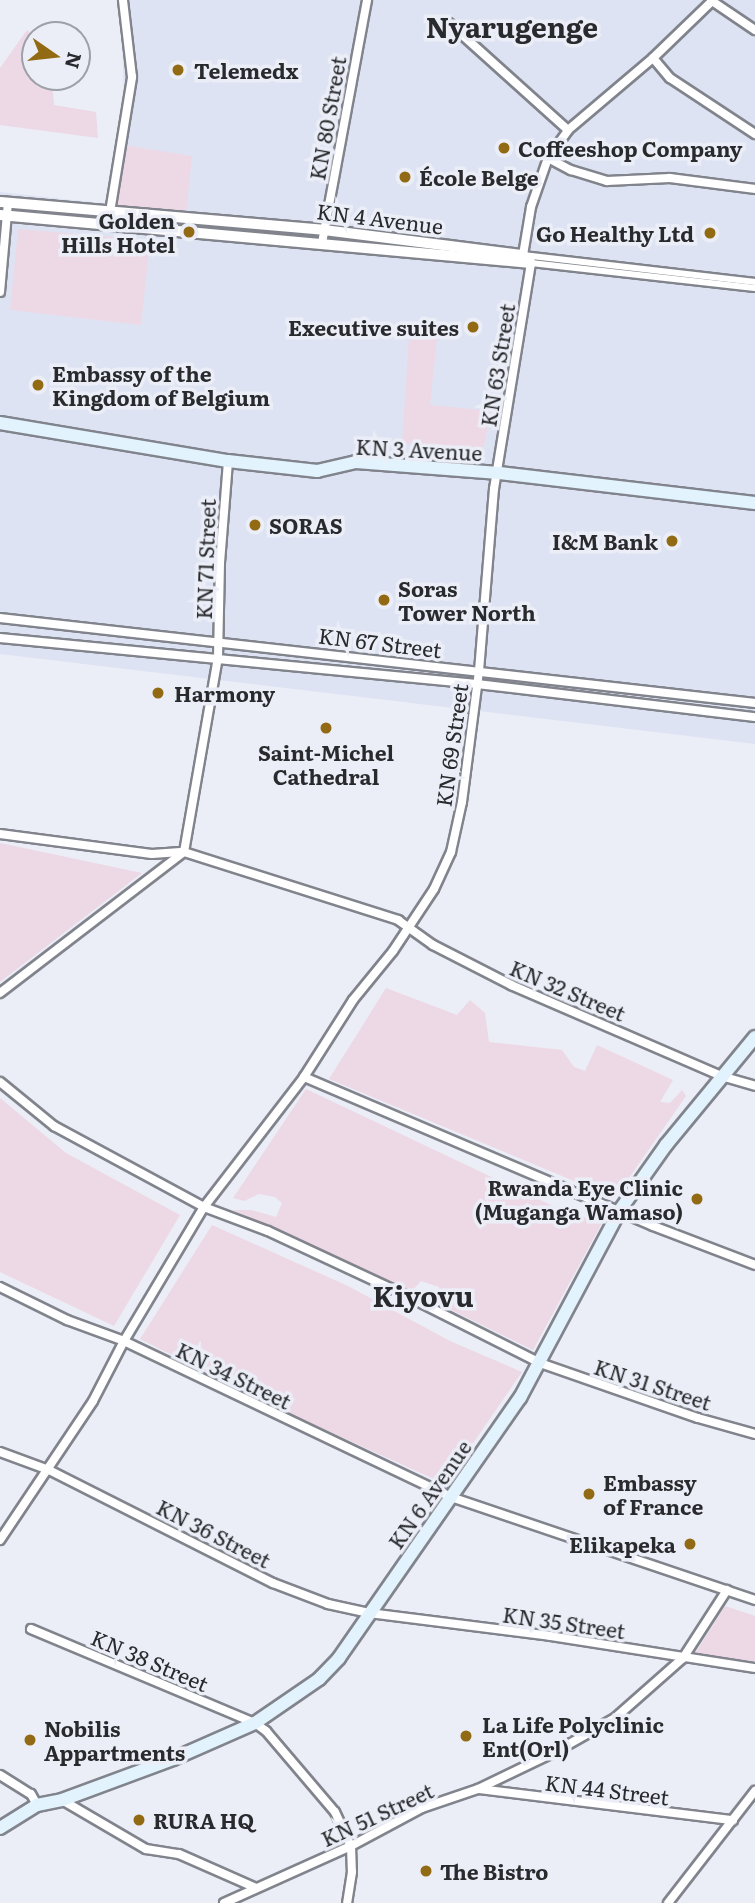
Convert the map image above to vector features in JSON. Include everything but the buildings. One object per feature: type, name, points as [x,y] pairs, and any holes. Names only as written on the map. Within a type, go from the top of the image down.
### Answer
[{"type":"main road","name":"KN 3 Avenue","points":[[0,424],[228,461],[317,471],[356,462],[499,473],[755,503]]},
{"type":"main road","name":"KN 6 Avenue","points":[[2,1826],[37,1805],[62,1800],[173,1759],[255,1723],[319,1679],[339,1658],[540,1363],[620,1210],[721,1076],[755,1037]]},
{"type":"street","points":[[110,212],[132,78],[123,0]]},
{"type":"street","name":"KN 80 Street","points":[[322,243],[367,0]]},
{"type":"street","points":[[712,1],[755,30]]},
{"type":"street","name":"KN 63 Street","points":[[499,473],[527,259],[531,207],[548,158],[568,130],[653,58],[712,1]]},
{"type":"street","points":[[449,23],[568,130]]},
{"type":"street","points":[[653,58],[670,78],[755,134]]},
{"type":"street","points":[[548,158],[571,170],[607,181],[670,178],[755,189]]},
{"type":"street","points":[[0,292],[4,203]]},
{"type":"street","name":"KN 4 Avenue","points":[[4,203],[324,230],[527,259]]},
{"type":"street","name":"KN 4 Avenue","points":[[4,216],[527,259],[755,282]]},
{"type":"street","points":[[527,259],[755,288]]},
{"type":"street","name":"KN 71 Street","points":[[184,852],[192,824],[220,641],[219,563],[228,461]]},
{"type":"street","name":"KN 69 Street","points":[[124,1342],[204,1207],[304,1077],[353,1000],[393,951],[434,889],[451,852],[462,802],[479,671],[494,489],[499,473]]},
{"type":"street","name":"KN 67 Street","points":[[0,618],[750,702]]},
{"type":"street","name":"KN 67 Street","points":[[0,638],[477,684],[755,717]]},
{"type":"street","points":[[743,716],[750,702]]},
{"type":"street","points":[[0,834],[152,854],[184,852]]},
{"type":"street","points":[[0,993],[184,852]]},
{"type":"street","name":"KN 32 Street","points":[[184,852],[408,926],[433,945],[511,985],[564,1005],[721,1076],[755,1086]]},
{"type":"street","points":[[304,1077],[653,1226],[755,1265]]},
{"type":"street","name":"KN 31 Street","points":[[0,1082],[54,1126],[204,1207],[268,1231],[401,1293],[540,1363],[698,1418],[755,1434]]},
{"type":"street","name":"KN 34 Street","points":[[0,1287],[67,1320],[124,1342],[451,1497],[755,1600]]},
{"type":"street","points":[[0,1540],[93,1401],[124,1342]]},
{"type":"street","name":"KN 36 Street","points":[[0,1452],[49,1470],[273,1583],[328,1604],[369,1612]]},
{"type":"street","name":"KN 51 Street","points":[[224,1903],[351,1846],[422,1808],[478,1788],[555,1752],[615,1718],[683,1658],[727,1590]]},
{"type":"street","name":"KN 35 Street","points":[[369,1612],[550,1636],[755,1668]]},
{"type":"street","name":"KN 38 Street","points":[[31,1629],[255,1723]]},
{"type":"street","points":[[255,1723],[323,1795],[351,1846],[352,1872],[347,1903]]},
{"type":"street","points":[[0,1775],[31,1794],[37,1805]]},
{"type":"street","name":"KN 44 Street","points":[[478,1788],[636,1810],[733,1820]]},
{"type":"street","points":[[668,1903],[755,1791]]},
{"type":"street","points":[[62,1800],[146,1849],[179,1854],[256,1888]]},
{"type":"shaded area","points":[[121,0],[755,0],[755,744],[0,654],[0,192],[127,206]]},
{"type":"shaded area","points":[[21,38],[21,91],[53,91],[54,105],[96,112],[98,138],[0,125],[0,68]]},
{"type":"shaded area","points":[[123,145],[192,156],[186,212],[115,205]]},
{"type":"shaded area","points":[[18,229],[150,240],[141,325],[10,310]]},
{"type":"shaded area","points":[[409,336],[437,338],[430,405],[491,411],[484,446],[478,450],[402,443]]},
{"type":"shaded area","points":[[0,843],[142,873],[0,982]]},
{"type":"shaded area","points":[[386,988],[457,1015],[470,1000],[485,1013],[489,1042],[562,1050],[574,1067],[585,1071],[597,1045],[673,1080],[660,1102],[670,1103],[682,1090],[686,1096],[615,1198],[329,1079]]},
{"type":"shaded area","points":[[306,1089],[555,1207],[602,1223],[533,1350],[435,1302],[439,1287],[421,1281],[411,1292],[233,1210],[251,1210],[276,1217],[282,1203],[275,1197],[259,1194],[244,1201],[233,1198]]},
{"type":"shaded area","points":[[0,1098],[66,1153],[180,1215],[114,1326],[0,1272]]},
{"type":"shaded area","points":[[212,1225],[348,1286],[450,1341],[522,1372],[445,1484],[286,1412],[140,1339]]},
{"type":"shaded area","points":[[725,1606],[755,1616],[755,1664],[694,1655]]},
{"type":"place","name":"Telemedx","points":[[178,70]]},
{"type":"place","name":"Coffeeshop Company","points":[[504,148]]},
{"type":"place","name":"École Belge","points":[[405,177]]},
{"type":"place","name":"Golden Hills Hotel","points":[[189,232]]},
{"type":"place","name":"Go Healthy Ltd","points":[[710,233]]},
{"type":"place","name":"Executive suites","points":[[473,327]]},
{"type":"place","name":"Embassy of the Kingdom of Belgium","points":[[38,385]]},
{"type":"place","name":"SORAS","points":[[255,525]]},
{"type":"place","name":"I&M Bank","points":[[672,541]]},
{"type":"place","name":"Soras Tower North","points":[[384,600]]},
{"type":"place","name":"Harmony","points":[[158,693]]},
{"type":"place","name":"Saint-Michel Cathedral","points":[[326,728]]},
{"type":"place","name":"Rwanda Eye Clinic (Muganga Wamaso)","points":[[697,1199]]},
{"type":"place","name":"Embassy of France","points":[[589,1494]]},
{"type":"place","name":"Elikapeka","points":[[690,1544]]},
{"type":"place","name":"La Life Polyclinic Ent(Orl)","points":[[466,1736]]},
{"type":"place","name":"Nobilis Appartments","points":[[30,1740]]},
{"type":"place","name":"RURA HQ","points":[[139,1820]]},
{"type":"place","name":"The Bistro","points":[[426,1871]]},
{"type":"district","name":"Nyarugenge","points":[[512,26]]},
{"type":"district","name":"Kiyovu","points":[[423,1295]]}]
